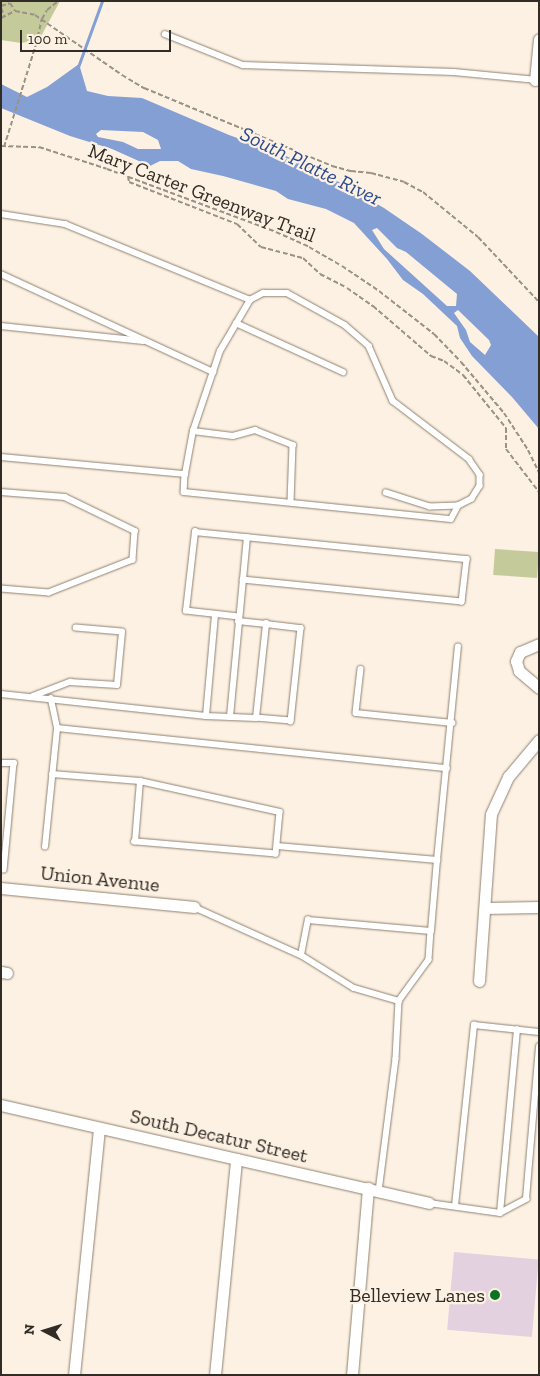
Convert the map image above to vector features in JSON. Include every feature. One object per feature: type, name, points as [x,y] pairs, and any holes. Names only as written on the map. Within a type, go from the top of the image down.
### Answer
[{"type":"street","points":[[537,80],[539,39]]},
{"type":"street","points":[[539,644],[520,652],[516,661],[519,671],[539,688]]},
{"type":"street","points":[[479,981],[486,908],[491,814],[508,777],[539,740]]},
{"type":"street","name":"Union Avenue","points":[[1,888],[194,907]]},
{"type":"street","points":[[486,908],[539,907]]},
{"type":"street","name":"South Decatur Street","points":[[1,1105],[429,1203]]},
{"type":"street","points":[[74,1375],[99,1128]]},
{"type":"street","points":[[215,1375],[236,1159]]},
{"type":"street","points":[[352,1375],[373,1189]]},
{"type":"lane","points":[[166,34],[243,65],[454,72],[537,80]]},
{"type":"lane","points":[[1,214],[65,224],[250,300]]},
{"type":"lane","points":[[1,274],[213,372]]},
{"type":"lane","points":[[386,493],[430,507],[458,506],[472,499],[480,486],[480,475],[469,459],[393,401],[369,346],[345,325],[287,293],[263,294],[250,300],[220,351],[187,454],[184,492],[451,519],[458,506]]},
{"type":"lane","points":[[236,323],[343,372]]},
{"type":"lane","points":[[1,326],[147,342]]},
{"type":"lane","points":[[193,431],[233,436],[255,430],[293,445],[291,502]]},
{"type":"lane","points":[[1,457],[185,474]]},
{"type":"lane","points":[[1,492],[64,497],[135,531],[133,560],[49,594],[1,589]]},
{"type":"lane","points":[[1,694],[206,716],[291,721],[301,628],[186,611],[195,532],[467,558],[462,602],[243,580]]},
{"type":"lane","points":[[230,717],[247,538]]},
{"type":"lane","points":[[206,716],[215,615]]},
{"type":"lane","points":[[256,718],[266,624]]},
{"type":"lane","points":[[31,697],[70,682],[117,685],[122,632],[76,628]]},
{"type":"lane","points":[[373,1189],[396,1058],[399,1000],[429,960],[458,647]]},
{"type":"lane","points":[[361,669],[356,714],[452,723]]},
{"type":"lane","points":[[45,846],[57,728],[51,699]]},
{"type":"lane","points":[[57,728],[447,768]]},
{"type":"lane","points":[[1,762],[14,763],[4,870]]},
{"type":"lane","points":[[52,774],[140,781],[280,812],[276,854],[135,842],[140,781]]},
{"type":"lane","points":[[277,846],[437,860]]},
{"type":"lane","points":[[194,907],[301,955],[354,988],[399,1000]]},
{"type":"lane","points":[[301,955],[308,920],[431,931]]},
{"type":"lane","points":[[455,1206],[474,1025],[539,1032]]},
{"type":"lane","points":[[500,1213],[517,1030]]},
{"type":"lane","points":[[429,1203],[500,1213],[526,1199],[539,1047]]},
{"type":"path","points":[[2,146],[36,44],[42,19],[58,1]]},
{"type":"path","points":[[5,17],[1,7],[10,2],[16,11],[42,19],[102,62],[150,90],[332,166],[386,176],[423,192],[489,248],[539,302]]},
{"type":"path","points":[[1,18],[16,11]]},
{"type":"path","name":"Mary Carter Greenway Trail","points":[[2,146],[39,147],[128,176],[309,246],[379,291],[434,334],[461,362],[504,413],[528,450],[539,473]]},
{"type":"path","points":[[128,176],[129,182],[237,224],[261,247],[303,258],[320,274],[347,288],[373,306],[431,356],[444,361],[463,375],[506,428],[506,449],[539,492]]},
{"type":"green space","points":[[1,1],[60,1],[39,40],[21,43],[1,40]]},
{"type":"green space","points":[[495,549],[539,552],[537,578],[493,575]]},
{"type":"water","points":[[79,64],[87,91],[108,96],[142,98],[229,135],[282,154],[341,183],[384,208],[422,234],[470,271],[539,337],[539,429],[512,397],[472,356],[460,338],[457,326],[423,294],[403,280],[387,259],[354,223],[326,209],[288,199],[276,191],[191,169],[178,161],[160,161],[150,166],[112,149],[70,136],[1,108],[1,84],[27,97],[47,87]],"holes":[[[101,130],[143,132],[158,140],[161,149],[138,149],[123,142],[98,137],[96,134]],[[377,228],[397,248],[406,252],[457,294],[456,306],[447,306],[384,249],[372,230]],[[458,310],[489,340],[491,345],[485,355],[470,342],[466,330],[454,313]]]},
{"type":"building","name":"Belleview Lanes","points":[[454,1252],[539,1259],[532,1337],[447,1330]]},
{"type":"waterway","points":[[78,67],[102,1]]},
{"type":"place","name":"Belleview Lanes","points":[[495,1295]]},
{"type":"water label","name":"South Platte River","points":[[311,166]]}]
